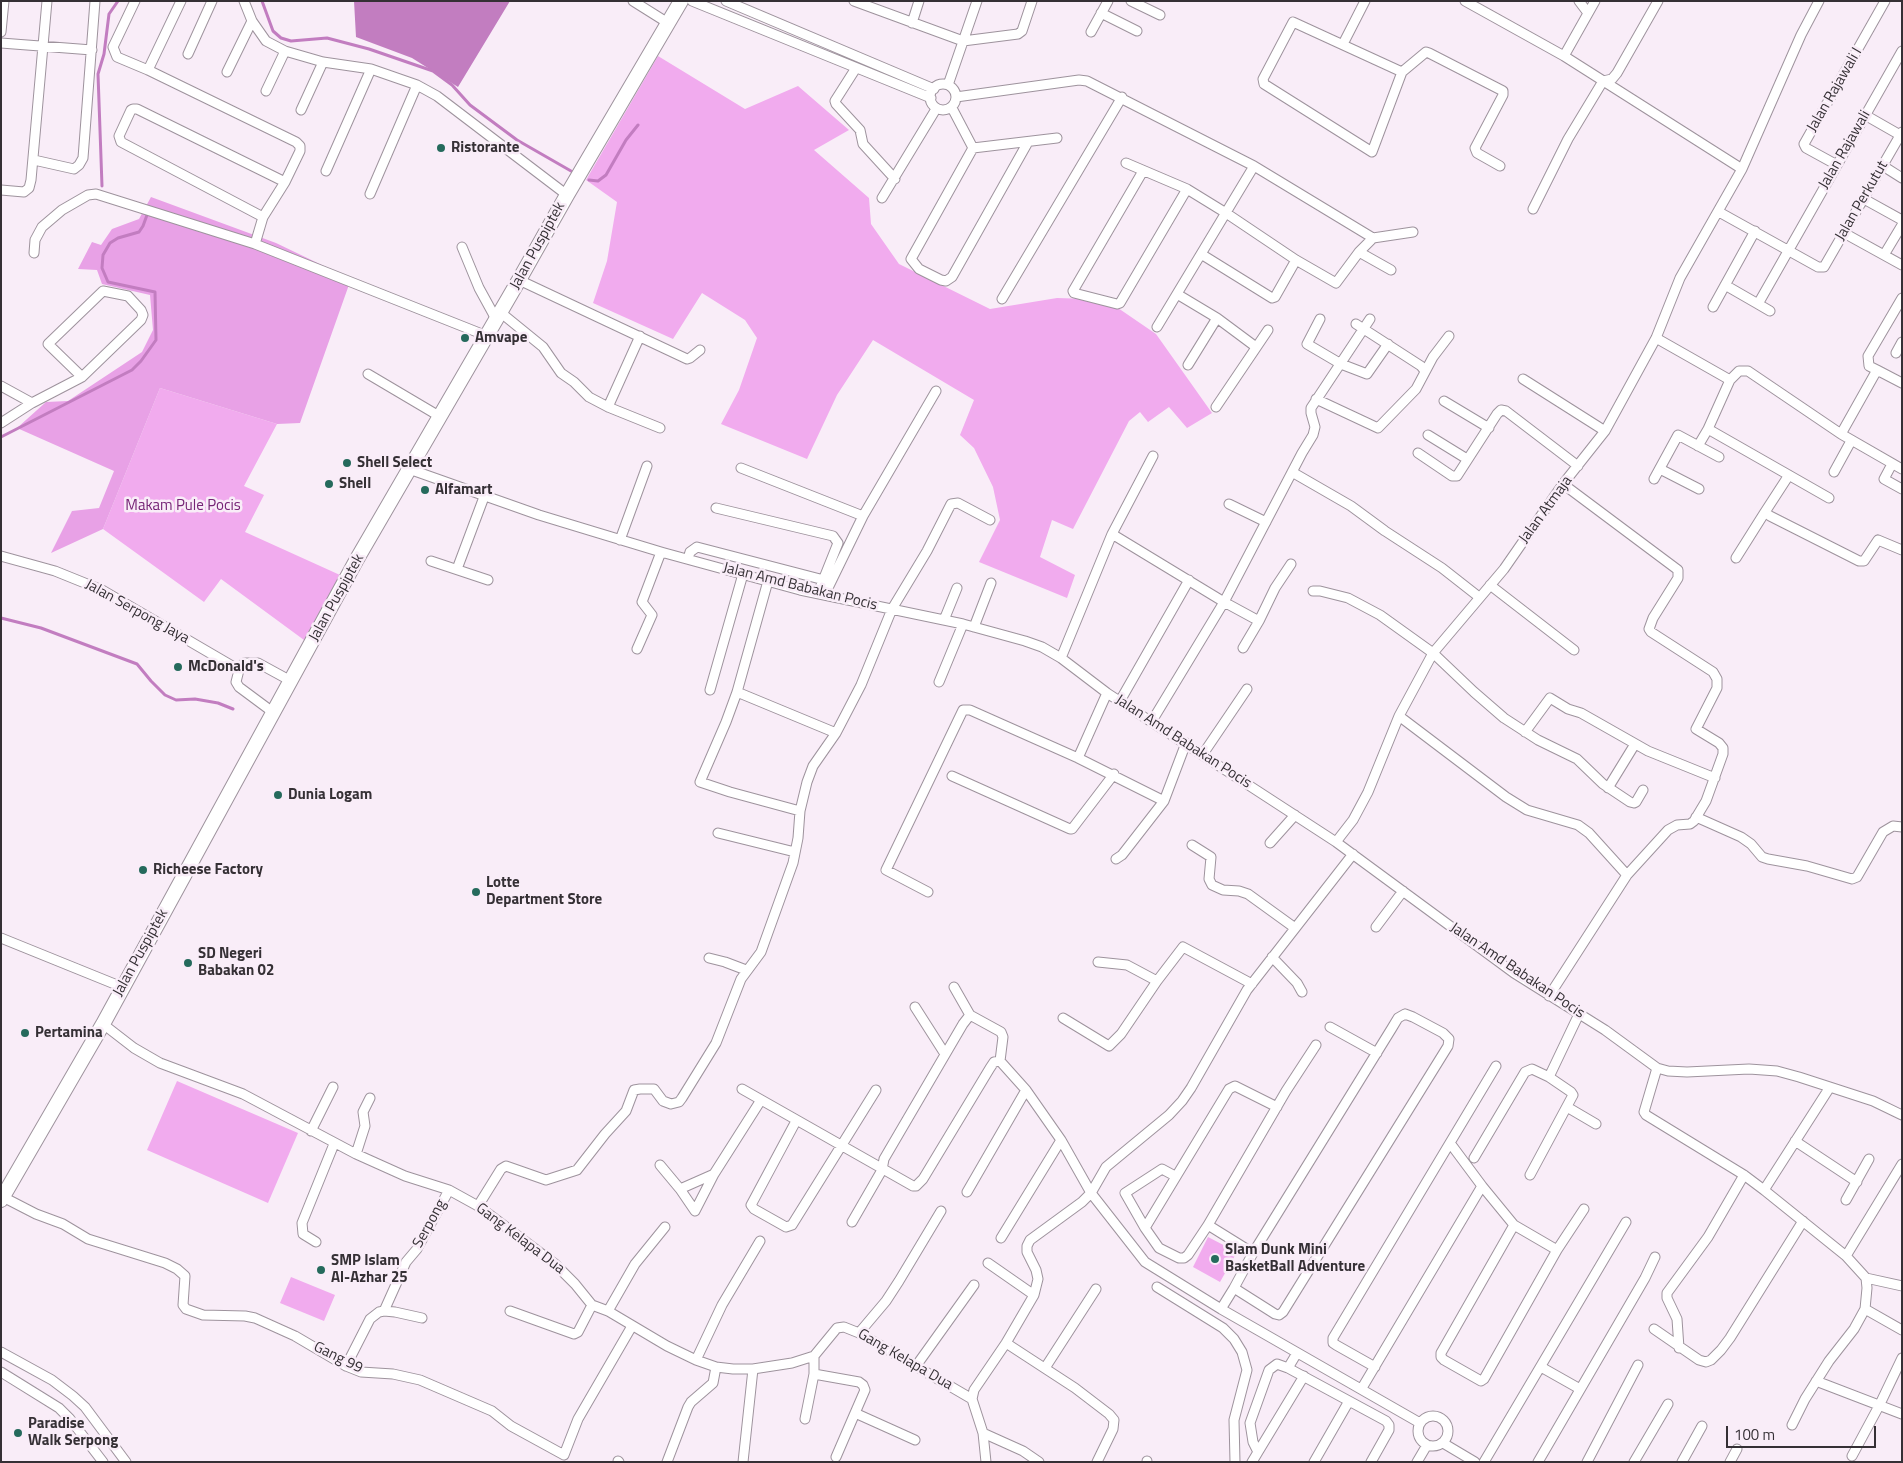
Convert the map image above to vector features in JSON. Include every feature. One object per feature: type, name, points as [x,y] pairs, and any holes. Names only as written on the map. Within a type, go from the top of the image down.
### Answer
[{"type":"main road","name":"Jalan Puspiptek","points":[[2,1198],[103,1024],[358,559],[439,416],[682,2]]},
{"type":"street","points":[[1,32],[4,1]]},
{"type":"street","points":[[1,190],[24,192],[29,188],[34,160],[47,1]]},
{"type":"street","points":[[135,1],[113,47],[117,57],[148,70],[298,144],[300,151],[285,182],[263,217],[254,244]]},
{"type":"street","points":[[148,70],[180,1]]},
{"type":"street","points":[[188,54],[212,1]]},
{"type":"street","points":[[244,1],[252,21],[266,41],[285,51],[323,62],[371,69],[418,85],[437,96],[567,195]]},
{"type":"street","points":[[633,1],[668,23]]},
{"type":"street","points":[[726,1],[934,89]]},
{"type":"street","points":[[854,1],[963,41],[1018,34],[1022,31],[1032,1]]},
{"type":"street","points":[[912,23],[919,1]]},
{"type":"street","points":[[948,85],[977,1]]},
{"type":"street","points":[[1091,32],[1108,1]]},
{"type":"street","points":[[1131,1],[1160,15]]},
{"type":"street","points":[[1344,44],[1365,1]]},
{"type":"street","points":[[1465,1],[1564,56],[1742,169]]},
{"type":"street","points":[[1578,1],[1588,13]]},
{"type":"street","points":[[1564,56],[1595,1]]},
{"type":"street","points":[[1533,209],[1568,139],[1603,81],[1612,78],[1617,73],[1658,1]]},
{"type":"street","name":"Jalan Atmaja","points":[[1336,842],[1353,820],[1368,792],[1399,716],[1433,653],[1504,569],[1563,484],[1605,431],[1656,338],[1680,278],[1742,169],[1801,34],[1819,1]]},
{"type":"street","name":"Jalan Rajawali I","points":[[1837,165],[1806,148],[1806,140],[1885,1]]},
{"type":"street","points":[[682,2],[799,45],[930,98]]},
{"type":"street","points":[[34,160],[74,169],[83,158],[97,4]]},
{"type":"street","points":[[1101,13],[1137,31]]},
{"type":"street","points":[[228,72],[252,21]]},
{"type":"street","points":[[1402,72],[1293,22],[1266,72],[1264,84],[1372,152],[1375,149],[1402,72],[1428,52],[1501,89],[1503,95],[1475,148],[1476,153],[1500,166]]},
{"type":"street","points":[[799,45],[803,34]]},
{"type":"street","points":[[1,43],[92,50]]},
{"type":"street","points":[[266,91],[285,51]]},
{"type":"street","name":"Jalan Rajawali","points":[[1758,304],[1902,51]]},
{"type":"street","points":[[301,110],[323,62]]},
{"type":"street","points":[[856,68],[835,101],[836,104],[860,130],[863,144],[895,179]]},
{"type":"street","points":[[326,171],[371,69]]},
{"type":"street","points":[[956,97],[1083,80],[1122,97],[1254,166],[1374,238]]},
{"type":"street","points":[[943,84],[951,86],[956,92],[956,101],[952,108],[944,111],[936,109],[930,98],[930,94],[934,89],[943,84]]},
{"type":"street","points":[[370,194],[418,85]]},
{"type":"street","points":[[1002,298],[1122,97]]},
{"type":"street","points":[[952,108],[972,148]]},
{"type":"street","points":[[263,217],[121,142],[119,136],[133,109],[137,109],[285,182]]},
{"type":"street","points":[[882,198],[936,109]]},
{"type":"street","points":[[1865,115],[1901,133]]},
{"type":"street","name":"Jalan Perkutut","points":[[1788,250],[1821,268],[1826,266],[1901,133]]},
{"type":"street","points":[[972,148],[1057,138]]},
{"type":"street","points":[[972,148],[911,259],[919,269],[941,280],[946,281],[952,277],[1028,142]]},
{"type":"street","points":[[1126,163],[1187,188],[1296,260],[1336,282],[1359,252],[1374,238],[1413,232]]},
{"type":"street","points":[[1157,328],[1254,166]]},
{"type":"street","points":[[1882,166],[1902,178]]},
{"type":"street","points":[[1142,171],[1073,291],[1074,293],[1117,304],[1120,303],[1187,188]]},
{"type":"street","points":[[34,253],[34,240],[42,227],[62,210],[88,195],[96,194],[254,244],[487,336]]},
{"type":"street","points":[[1864,199],[1902,220]]},
{"type":"street","points":[[1719,212],[1788,250]]},
{"type":"street","points":[[1884,256],[1902,225]]},
{"type":"street","points":[[1713,307],[1755,231]]},
{"type":"street","points":[[1844,233],[1902,265]]},
{"type":"street","points":[[462,247],[479,288],[498,315],[543,347],[561,373],[574,382],[589,397],[608,407],[660,428]]},
{"type":"street","points":[[1359,252],[1391,270]]},
{"type":"street","points":[[1201,254],[1272,298],[1275,297],[1296,260]]},
{"type":"street","points":[[519,280],[687,358],[690,358],[700,350]]},
{"type":"street","points":[[1725,285],[1770,311]]},
{"type":"street","points":[[1,423],[32,403],[82,377],[141,320],[143,315],[141,310],[128,296],[102,292],[48,344],[82,377]]},
{"type":"street","points":[[1177,294],[1217,318],[1256,347]]},
{"type":"street","points":[[1902,298],[1868,356],[1869,366],[1902,383]]},
{"type":"street","points":[[1188,365],[1217,318]]},
{"type":"street","points":[[1320,319],[1307,344],[1341,364],[1368,374],[1388,344]]},
{"type":"street","points":[[1152,721],[1224,602],[1315,430],[1311,413],[1316,399],[1341,364],[1360,327],[1370,319]]},
{"type":"street","points":[[1360,327],[1425,370]]},
{"type":"street","points":[[1216,407],[1268,330]]},
{"type":"street","points":[[608,407],[640,336]]},
{"type":"street","points":[[1316,399],[1378,428],[1416,389],[1433,357],[1449,336]]},
{"type":"street","points":[[1656,338],[1730,380]]},
{"type":"street","points":[[1896,354],[1902,342]]},
{"type":"street","points":[[1841,434],[1877,370]]},
{"type":"street","points":[[1698,446],[1708,429],[1730,380],[1739,371],[1748,371],[1851,441],[1902,469]]},
{"type":"street","points":[[368,374],[439,416]]},
{"type":"street","points":[[1523,379],[1605,431]]},
{"type":"street","points":[[1,386],[32,403]]},
{"type":"street","points":[[822,593],[863,516],[936,391]]},
{"type":"street","points":[[1444,401],[1489,428]]},
{"type":"street","points":[[1418,453],[1454,477],[1501,410],[1506,411],[1578,466]]},
{"type":"street","points":[[1708,429],[1829,498]]},
{"type":"street","points":[[1654,479],[1678,434],[1720,457]]},
{"type":"street","points":[[1428,435],[1467,460]]},
{"type":"street","points":[[1834,472],[1851,441]]},
{"type":"street","points":[[1061,658],[1112,534],[1153,456]]},
{"type":"street","points":[[1892,464],[1884,479],[1902,490]]},
{"type":"street","points":[[620,540],[647,466]]},
{"type":"street","points":[[741,468],[863,516]]},
{"type":"street","points":[[1660,469],[1699,489]]},
{"type":"street","name":"Jalan Amd Babakan Pocis","points":[[409,470],[484,497],[661,552],[768,581],[963,624],[1025,641],[1042,648],[1061,658],[1120,701],[1354,854],[1514,973],[1617,1039],[1657,1068],[1668,1071],[1687,1072],[1749,1069],[1777,1071],[1873,1101],[1902,1115]]},
{"type":"street","points":[[1292,472],[1351,506],[1385,531],[1442,568],[1479,597]]},
{"type":"street","points":[[1736,558],[1789,475]]},
{"type":"street","points":[[1549,996],[1627,875],[1668,830],[1677,825],[1690,824],[1696,817],[1706,801],[1723,754],[1723,748],[1719,743],[1696,729],[1717,688],[1717,679],[1713,672],[1651,632],[1649,628],[1653,618],[1678,578],[1678,570],[1563,484]]},
{"type":"street","points":[[457,569],[484,497]]},
{"type":"street","points":[[478,1206],[501,1169],[506,1166],[546,1180],[577,1170],[626,1111],[634,1090],[651,1088],[656,1091],[663,1101],[671,1104],[679,1102],[716,1042],[736,990],[746,970],[759,957],[795,852],[800,811],[813,766],[836,734],[861,685],[892,609],[927,551],[951,504],[958,503],[990,520]]},
{"type":"street","points":[[1229,504],[1266,522]]},
{"type":"street","points":[[716,508],[833,536],[838,543],[824,580],[822,593]]},
{"type":"street","points":[[1765,512],[1859,561],[1864,561],[1878,540],[1902,550]]},
{"type":"street","points":[[1112,534],[1259,621]]},
{"type":"street","points":[[688,559],[690,552],[697,547],[824,580]]},
{"type":"street","points":[[637,649],[652,615],[642,602],[661,552]]},
{"type":"street","name":"Jalan Serpong Jaya","points":[[1,556],[55,571],[102,590],[239,670]]},
{"type":"street","points":[[431,561],[488,580]]},
{"type":"street","points":[[1243,648],[1275,588],[1291,564]]},
{"type":"street","points":[[710,690],[743,574]]},
{"type":"street","points":[[1120,701],[1189,580]]},
{"type":"street","points":[[768,581],[737,692],[701,782],[800,811]]},
{"type":"street","points":[[974,627],[991,583]]},
{"type":"street","points":[[1490,585],[1574,650]]},
{"type":"street","points":[[944,620],[957,588]]},
{"type":"street","points":[[1313,591],[1348,598],[1380,615],[1433,653],[1481,699],[1504,718],[1525,732],[1577,759],[1608,788],[1634,803],[1643,790]]},
{"type":"street","points":[[939,682],[963,624]]},
{"type":"street","points":[[274,713],[239,688],[236,682],[239,670],[244,663],[258,663],[291,681]]},
{"type":"street","points":[[1203,754],[1247,689]]},
{"type":"street","points":[[737,692],[836,734]]},
{"type":"street","points":[[1078,758],[1107,692]]},
{"type":"street","points":[[1525,732],[1550,698],[1659,756],[1715,778]]},
{"type":"street","points":[[928,892],[886,870],[963,710],[970,710],[1114,774],[1164,800]]},
{"type":"street","points":[[1399,716],[1506,797],[1527,810],[1578,826],[1589,833],[1627,875]]},
{"type":"street","points":[[1116,859],[1122,855],[1164,800],[1186,743]]},
{"type":"street","points":[[1608,788],[1635,744]]},
{"type":"street","points":[[952,776],[1072,829],[1114,774]]},
{"type":"street","points":[[1270,843],[1295,815]]},
{"type":"street","points":[[1696,817],[1742,836],[1762,857],[1768,860],[1807,866],[1852,879],[1857,877],[1883,832],[1893,826],[1902,827]]},
{"type":"street","points":[[718,833],[795,852]]},
{"type":"street","points":[[1192,845],[1210,857],[1209,879],[1212,885],[1223,890],[1239,891],[1248,894],[1295,928]]},
{"type":"street","points":[[986,1462],[983,1433],[972,1399],[974,1390],[1006,1343],[1034,1295],[1038,1279],[1036,1270],[1027,1252],[1030,1240],[1064,1216],[1091,1193],[1110,1163],[1169,1115],[1182,1101],[1252,984],[1354,854]]},
{"type":"street","points":[[1376,928],[1403,891]]},
{"type":"street","points":[[1,938],[122,987]]},
{"type":"street","points":[[1063,1018],[1109,1046],[1121,1034],[1183,947],[1252,984]]},
{"type":"street","points":[[1272,957],[1302,992]]},
{"type":"street","points":[[709,958],[746,970]]},
{"type":"street","points":[[1098,962],[1127,965],[1157,981]]},
{"type":"street","points":[[954,987],[970,1015],[1000,1032],[1003,1037],[1000,1061],[1026,1090],[1061,1140],[1091,1193],[1145,1262],[1221,1310],[1420,1422]]},
{"type":"street","points":[[915,1007],[945,1054]]},
{"type":"street","points":[[1221,1310],[1253,1253],[1398,1018],[1405,1014],[1442,1032],[1449,1039],[1448,1046],[1283,1312],[1279,1315],[1275,1314],[1234,1288]]},
{"type":"street","points":[[1549,1077],[1579,1014]]},
{"type":"street","points":[[852,1222],[882,1170],[884,1159],[970,1015]]},
{"type":"street","name":"Gang Kelapa Dua","points":[[103,1024],[134,1048],[160,1063],[243,1094],[334,1144],[405,1176],[449,1190],[478,1206],[555,1264],[592,1305],[608,1311],[696,1360],[716,1367],[733,1369],[753,1369],[792,1363],[814,1356],[837,1328],[844,1327],[859,1333],[972,1399]]},
{"type":"street","points":[[1330,1027],[1377,1053]]},
{"type":"street","points":[[1175,1176],[1162,1169],[1125,1193],[1159,1248],[1179,1258],[1184,1258],[1208,1225],[1277,1107],[1316,1045]]},
{"type":"street","points":[[742,1089],[912,1186],[920,1183],[990,1068],[994,1062],[1000,1061]]},
{"type":"street","points":[[1375,1367],[1333,1343],[1333,1338],[1496,1066]]},
{"type":"street","points":[[1657,1068],[1644,1112],[1646,1115],[1764,1190],[1846,1256],[1866,1278],[1902,1286]]},
{"type":"street","points":[[1474,1158],[1525,1072],[1532,1069],[1549,1077],[1573,1093],[1530,1176]]},
{"type":"street","points":[[1145,1228],[1229,1089],[1236,1086],[1277,1107]]},
{"type":"street","points":[[311,1131],[333,1087]]},
{"type":"street","points":[[1764,1190],[1830,1087]]},
{"type":"street","points":[[796,1121],[751,1205],[754,1209],[786,1227],[792,1225],[876,1090]]},
{"type":"street","points":[[967,1192],[1026,1090]]},
{"type":"street","points":[[356,1154],[366,1126],[363,1112],[370,1098]]},
{"type":"street","points":[[660,1165],[695,1211],[714,1174],[761,1100]]},
{"type":"street","points":[[1567,1107],[1596,1124]]},
{"type":"street","points":[[1001,1238],[1061,1140]]},
{"type":"street","points":[[1795,1141],[1857,1182]]},
{"type":"street","points":[[1450,1142],[1514,1226],[1557,1250]]},
{"type":"street","points":[[316,1242],[302,1234],[302,1224],[334,1144]]},
{"type":"street","points":[[1846,1200],[1869,1159]]},
{"type":"street","points":[[1846,1256],[1902,1164]]},
{"type":"street","points":[[680,1189],[714,1174]]},
{"type":"street","points":[[1679,1348],[1677,1319],[1666,1298],[1667,1292],[1708,1237],[1744,1176]]},
{"type":"street","points":[[1362,1388],[1482,1186]]},
{"type":"street","name":"Serpong","points":[[384,1310],[406,1262],[417,1249],[449,1190]]},
{"type":"street","name":"Gang 99","points":[[2,1198],[63,1224],[88,1239],[177,1268],[185,1276],[184,1305],[186,1309],[204,1315],[255,1318],[295,1336],[346,1366],[361,1372],[393,1374],[420,1380],[492,1411],[511,1426],[567,1458],[578,1419],[632,1326]]},
{"type":"street","points":[[1514,1226],[1441,1353],[1441,1357],[1444,1360],[1482,1380],[1557,1250],[1584,1209]]},
{"type":"street","points":[[859,1333],[886,1301],[941,1211]]},
{"type":"street","points":[[1654,1329],[1679,1348],[1702,1361],[1710,1360],[1730,1338],[1803,1221]]},
{"type":"street","points":[[1484,1462],[1626,1222]]},
{"type":"street","points":[[1208,1225],[1253,1253]]},
{"type":"street","points":[[608,1311],[636,1264],[665,1227]]},
{"type":"street","points":[[696,1360],[722,1305],[760,1241]]},
{"type":"street","points":[[1538,1462],[1645,1278],[1655,1257]]},
{"type":"street","points":[[988,1262],[1034,1295]]},
{"type":"street","points":[[1792,1425],[1804,1399],[1854,1329],[1864,1309],[1867,1288],[1866,1278]]},
{"type":"street","points":[[916,1366],[974,1285]]},
{"type":"street","points":[[1157,1287],[1223,1328],[1234,1339],[1242,1352],[1247,1370],[1234,1420],[1234,1462]]},
{"type":"street","points":[[1045,1368],[1096,1289]]},
{"type":"street","points":[[510,1311],[574,1334],[578,1332],[592,1305]]},
{"type":"street","points":[[1864,1309],[1902,1330]]},
{"type":"street","points":[[346,1366],[370,1319],[384,1310],[422,1318]]},
{"type":"street","points":[[1006,1343],[1089,1398],[1114,1420],[1114,1429],[1097,1462]]},
{"type":"street","points":[[1,1352],[52,1380],[73,1396],[85,1408],[126,1462]]},
{"type":"street","points":[[1288,1368],[1297,1353]]},
{"type":"street","points":[[805,1419],[814,1374],[814,1356]]},
{"type":"street","points":[[1852,1456],[1902,1358]]},
{"type":"street","points":[[1258,1452],[1250,1433],[1250,1423],[1269,1370],[1277,1364],[1304,1376],[1386,1421],[1390,1430],[1371,1462]]},
{"type":"street","points":[[1587,1462],[1638,1365]]},
{"type":"street","points":[[666,1462],[688,1407],[691,1402],[713,1383],[716,1367]]},
{"type":"street","points":[[1541,1367],[1580,1389]]},
{"type":"street","points":[[743,1462],[753,1369]]},
{"type":"street","points":[[1,1372],[59,1408],[70,1419],[103,1462]]},
{"type":"street","points":[[814,1374],[846,1378],[864,1385],[865,1390],[836,1456]]},
{"type":"street","points":[[1252,1462],[1304,1376]]},
{"type":"street","points":[[1816,1381],[1902,1414]]},
{"type":"street","points":[[1314,1462],[1349,1400]]},
{"type":"street","points":[[1634,1462],[1668,1404]]},
{"type":"street","points":[[855,1413],[914,1440]]},
{"type":"street","points":[[1432,1415],[1442,1418],[1447,1425],[1448,1435],[1442,1443],[1435,1446],[1427,1445],[1419,1436],[1418,1427],[1420,1422],[1432,1415]]},
{"type":"street","points":[[1682,1462],[1702,1426]]},
{"type":"street","points":[[983,1433],[1023,1451],[1039,1462]]},
{"type":"street","points":[[1442,1443],[1475,1462]]},
{"type":"street","points":[[1417,1462],[1427,1445]]},
{"type":"street","points":[[1730,1462],[1737,1449]]},
{"type":"green space","points":[[658,56],[745,109],[798,86],[849,130],[814,150],[869,198],[871,224],[899,264],[990,309],[1057,298],[1089,299],[1118,308],[1156,334],[1212,413],[1187,428],[1169,407],[1148,422],[1140,412],[1129,421],[1073,529],[1052,520],[1040,557],[1075,575],[1067,598],[979,562],[1000,520],[993,487],[974,448],[960,435],[974,400],[873,340],[837,395],[807,459],[721,424],[739,390],[757,338],[745,320],[702,293],[673,339],[593,303],[607,261],[617,202],[586,180]]},
{"type":"green space","name":"Makam Pule Pocis","points":[[160,388],[277,424],[244,486],[264,495],[245,532],[340,575],[304,640],[221,579],[204,602],[103,529]]},
{"type":"green space","points":[[177,1081],[298,1133],[268,1203],[147,1150]]},
{"type":"green space","name":"Slam Dunk Mini BasketBall Adventure","points":[[1208,1237],[1237,1252],[1220,1282],[1193,1267]]},
{"type":"green space","points":[[291,1277],[335,1295],[324,1321],[280,1303]]},
{"type":"shaded area","points":[[354,1],[510,1],[458,87],[412,58],[356,37]]},
{"type":"shaded area","points":[[151,197],[276,243],[351,279],[300,423],[277,424],[160,388],[103,529],[51,553],[72,511],[99,508],[114,471],[17,428],[46,402],[68,401],[142,352],[153,330],[150,295],[102,284],[97,270],[78,269],[92,242],[101,245],[112,229],[139,219]]},
{"type":"waterway","points":[[102,186],[98,74],[104,54],[109,14],[118,1]]},
{"type":"waterway","points":[[262,1],[273,31],[281,38],[291,41],[327,38],[369,49],[433,71],[452,85],[470,105],[517,140],[571,171]]},
{"type":"waterway","points":[[589,180],[598,181],[606,175],[626,140],[638,125]]},
{"type":"waterway","points":[[1,437],[132,370],[156,340],[155,292],[108,282],[102,268],[103,255],[110,243],[118,238],[139,232],[147,215]]},
{"type":"waterway","points":[[1,618],[41,628],[137,664],[165,695],[176,700],[195,699],[218,703],[233,709]]},
{"type":"place","name":"Ristorante","points":[[441,148]]},
{"type":"place","name":"Amvape","points":[[465,338]]},
{"type":"place","name":"Shell Select","points":[[347,463]]},
{"type":"place","name":"Shell","points":[[329,484]]},
{"type":"place","name":"Alfamart","points":[[425,490]]},
{"type":"place","name":"McDonald's","points":[[178,667]]},
{"type":"place","name":"Dunia Logam","points":[[278,795]]},
{"type":"place","name":"Richeese Factory","points":[[143,870]]},
{"type":"place","name":"Lotte Department Store","points":[[476,892]]},
{"type":"place","name":"SD Negeri Babakan 02","points":[[188,963]]},
{"type":"place","name":"Pertamina","points":[[25,1033]]},
{"type":"place","name":"Slam Dunk Mini BasketBall Adventure","points":[[1215,1259]]},
{"type":"place","name":"SMP Islam Al-Azhar 25","points":[[321,1270]]},
{"type":"place","name":"Paradise Walk Serpong","points":[[18,1433]]}]
